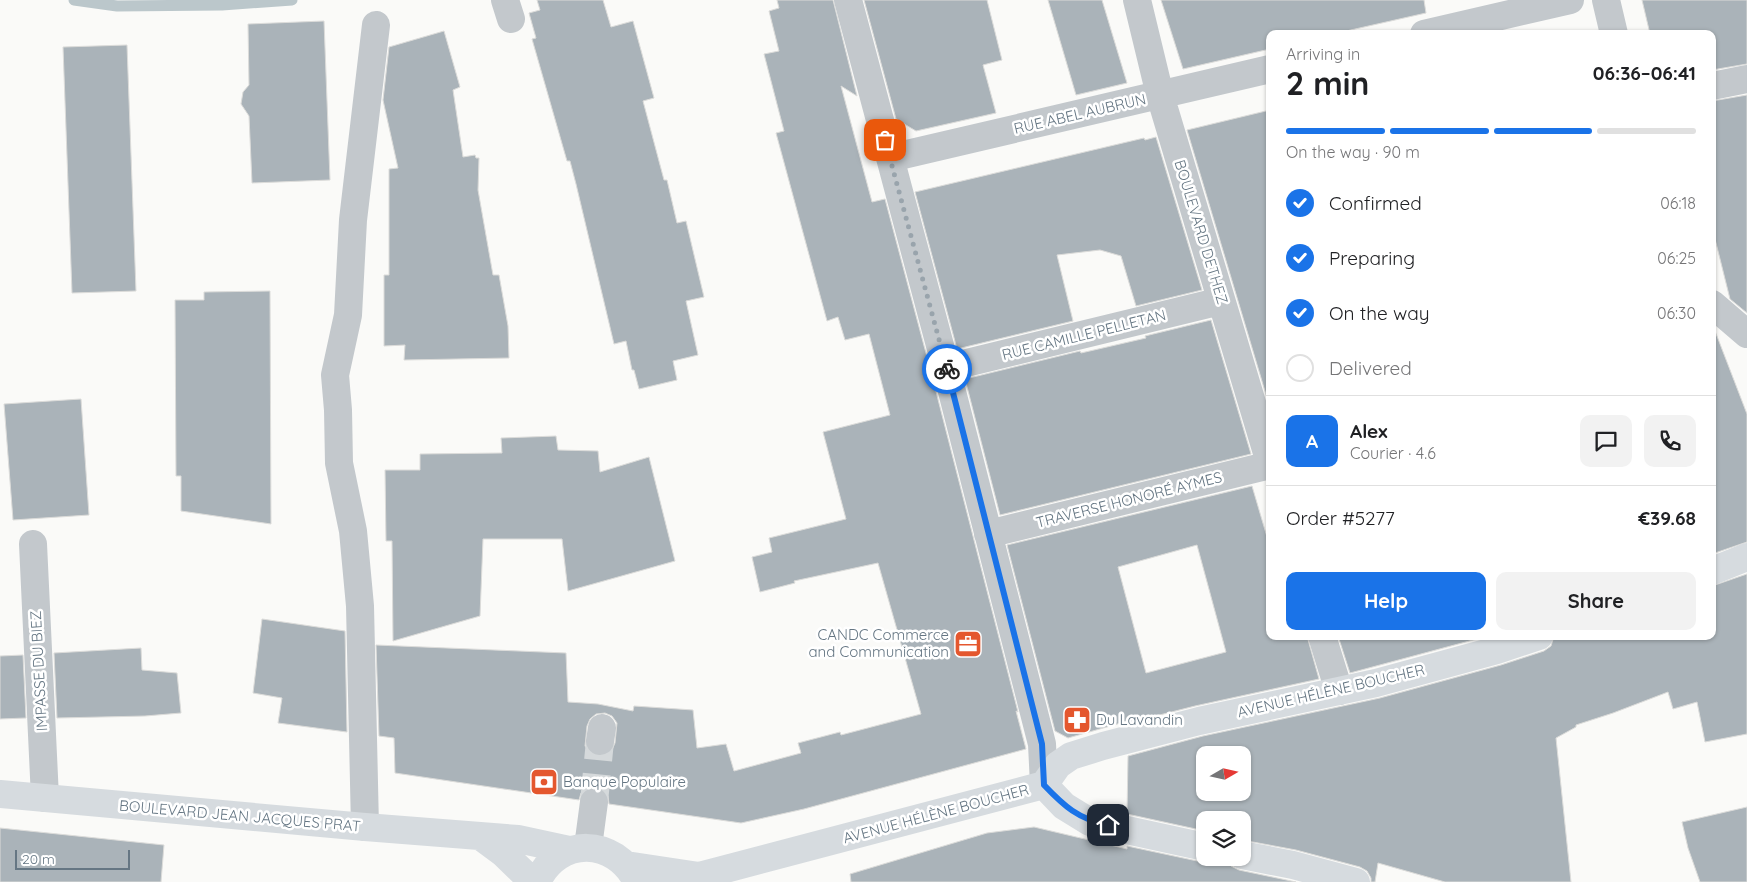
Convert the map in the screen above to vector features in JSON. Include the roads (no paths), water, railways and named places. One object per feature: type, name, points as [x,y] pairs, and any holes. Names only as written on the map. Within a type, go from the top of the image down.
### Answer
[{"type":"main road","points":[[1716,569],[1747,557]]},
{"type":"main road","name":"AVENUE HÉLÈNE BOUCHER","points":[[632,874],[695,879],[1044,785],[1058,765],[1071,756],[1104,746],[1199,721],[1376,683],[1526,640]]},
{"type":"main road","points":[[1044,785],[1064,806],[1090,822],[1196,844]]},
{"type":"main road","name":"BOULEVARD JEAN JACQUES PRAT","points":[[0,794],[518,839],[607,852],[617,857],[632,874]]},
{"type":"main road","points":[[480,836],[503,853],[535,882],[547,864],[579,849]]},
{"type":"main road","points":[[1251,857],[1356,882]]},
{"type":"street","points":[[848,0],[946,368],[1042,744],[1044,785]]},
{"type":"street","name":"BOULEVARD DETHEZ","points":[[1137,0],[1160,95],[1266,451]]},
{"type":"street","points":[[1441,30],[1570,0]]},
{"type":"street","points":[[1606,0],[1613,30]]},
{"type":"street","points":[[365,827],[360,606],[353,531],[339,463],[335,375],[348,315],[353,220],[376,25]]},
{"type":"street","name":"RUE ABEL AUBRUN","points":[[890,158],[1266,71]]},
{"type":"street","points":[[1716,85],[1747,79]]},
{"type":"street","name":"RUE CAMILLE PELLETAN","points":[[946,368],[1221,301]]},
{"type":"street","points":[[1716,307],[1747,334]]},
{"type":"street","name":"TRAVERSE HONORÉ AYMES","points":[[988,534],[1266,465]]},
{"type":"street","name":"IMPASSE DU BIEZ","points":[[33,544],[45,798]]},
{"type":"street","points":[[1323,640],[1339,691]]},
{"type":"street","points":[[579,849],[594,802]]},
{"type":"waterway","points":[[74,0],[117,6],[222,5],[292,0]]},
{"type":"tunnel","points":[[594,802],[600,741]]},
{"type":"place","name":"CANDC Commerce and Communication","points":[[968,644]]},
{"type":"place","name":"Du Lavandin","points":[[1077,720]]},
{"type":"place","name":"Banque Populaire","points":[[544,782]]}]
